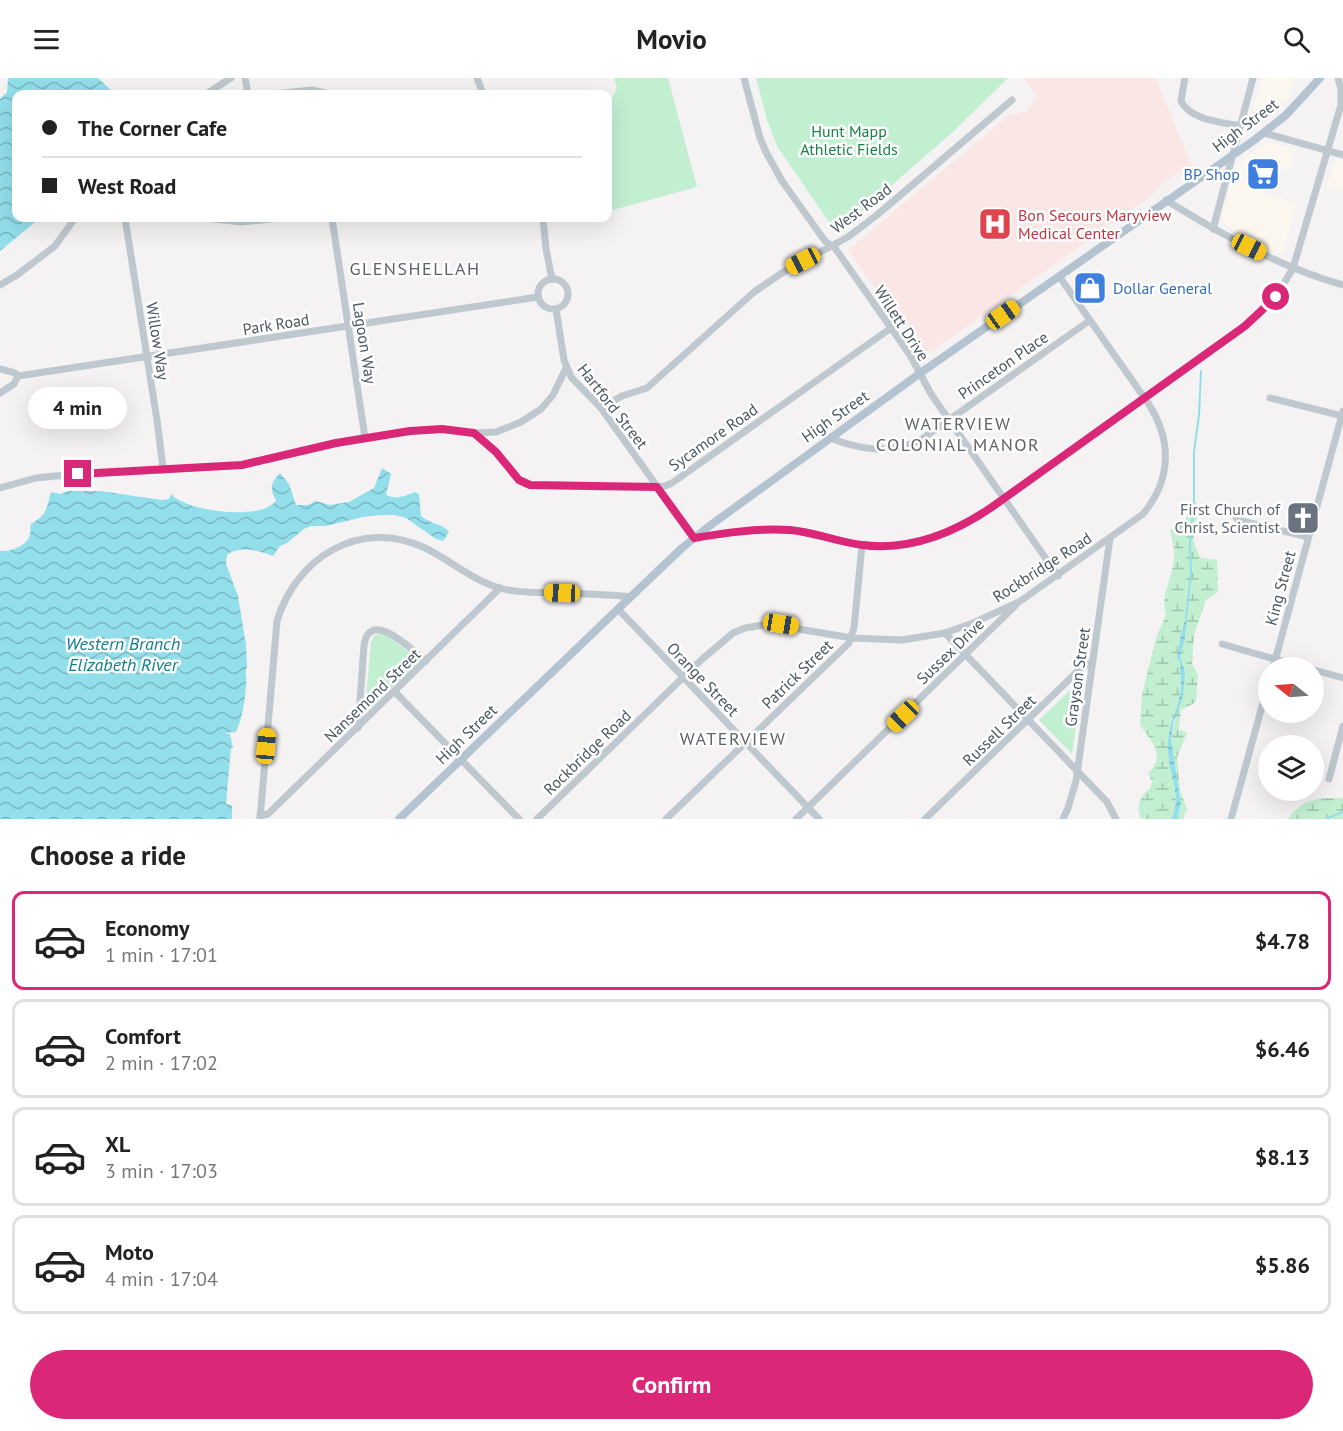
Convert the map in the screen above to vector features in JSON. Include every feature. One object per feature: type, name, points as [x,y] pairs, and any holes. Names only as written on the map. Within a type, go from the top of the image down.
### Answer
[{"type":"main road","name":"High Street","points":[[399,819],[694,538],[752,493],[919,374],[1263,133],[1286,115],[1320,78]]},
{"type":"street","points":[[212,90],[231,78]]},
{"type":"street","name":"Willett Drive","points":[[744,78],[760,138],[773,166],[825,241],[833,246],[891,328],[915,363],[919,374],[1058,576]]},
{"type":"street","points":[[1185,78],[1181,96],[1185,107],[1195,114],[1240,126]]},
{"type":"street","points":[[1213,229],[1253,78]]},
{"type":"street","points":[[694,538],[777,530],[807,533],[862,545],[903,544],[942,535],[976,518],[1145,399],[1259,315],[1281,291],[1293,268],[1342,100],[1338,78]]},
{"type":"street","name":"West Road","points":[[601,408],[622,396],[647,388],[754,292],[785,271],[833,246],[877,215],[1011,100]]},
{"type":"street","points":[[1263,133],[1343,155]]},
{"type":"street","points":[[1166,200],[1213,229],[1293,268],[1343,285]]},
{"type":"street","points":[[0,285],[55,246],[72,222]]},
{"type":"street","name":"Willow Way","points":[[126,222],[163,468]]},
{"type":"street","name":"Lagoon Way","points":[[333,222],[365,438]]},
{"type":"street","name":"Hartford Street","points":[[543,222],[552,279],[564,284],[568,293],[564,305],[556,309],[566,369],[601,408],[694,538]]},
{"type":"street","name":"Rockbridge Road","points":[[537,819],[683,677],[724,640],[745,628],[781,624],[852,638],[902,640],[945,633],[1018,602],[1137,520],[1150,506],[1159,489],[1166,454],[1164,437],[1155,414],[1059,276]]},
{"type":"street","points":[[552,279],[541,285],[538,297],[539,302],[546,308],[556,309]]},
{"type":"street","name":"Park Road","points":[[0,369],[18,376],[538,297]]},
{"type":"street","name":"Princeton Place","points":[[830,438],[860,448],[878,450],[896,448],[919,441],[1089,321]]},
{"type":"street","name":"Sycamore Road","points":[[474,433],[496,452],[519,480],[530,485],[657,487],[672,483],[891,328]]},
{"type":"street","points":[[0,488],[36,478],[163,468],[242,465],[336,443],[430,429],[474,433],[496,432],[533,415],[553,395],[566,369]]},
{"type":"street","points":[[0,393],[14,384],[18,376]]},
{"type":"street","points":[[1270,398],[1342,414]]},
{"type":"street","name":"King Street","points":[[1276,657],[1342,414]]},
{"type":"street","points":[[1236,512],[1235,516],[1239,520],[1308,537]]},
{"type":"street","points":[[260,818],[277,621],[290,589],[311,564],[333,549],[372,538],[400,539],[423,547],[470,576],[500,588],[527,592],[630,597]]},
{"type":"street","name":"Grayson Street","points":[[1063,819],[1074,792],[1110,538]]},
{"type":"street","name":"Patrick Street","points":[[666,819],[849,643],[852,638],[862,545]]},
{"type":"street","name":"Nansemond Street","points":[[260,818],[268,814],[358,728],[500,588]]},
{"type":"street","name":"Sussex Drive","points":[[796,819],[1018,602]]},
{"type":"street","name":"Orange Street","points":[[618,609],[819,819]]},
{"type":"street","points":[[358,728],[364,645],[367,636],[377,629],[386,630],[426,662]]},
{"type":"street","points":[[945,633],[1107,802],[1116,819]]},
{"type":"street","points":[[1222,644],[1268,657]]},
{"type":"street","name":"Russell Street","points":[[926,819],[1080,669],[1092,662]]},
{"type":"street","points":[[1324,673],[1343,678]]},
{"type":"street","points":[[395,692],[519,819]]},
{"type":"street","points":[[1231,819],[1258,721]]},
{"type":"street","points":[[1329,779],[1343,726]]},
{"type":"shaded area","name":"Bon Secours Maryview Medical Center","points":[[1024,78],[1156,78],[1192,167],[1178,173],[1147,199],[931,352],[919,350],[848,250],[1009,115],[1026,112],[1037,96]]},
{"type":"shaded area","points":[[1262,78],[1296,78],[1289,98],[1269,116],[1253,111]]},
{"type":"shaded area","points":[[1266,142],[1296,149],[1289,171],[1271,167],[1263,193],[1297,203],[1283,252],[1277,253],[1240,235],[1221,221],[1235,166]]},
{"type":"shaded area","points":[[1335,159],[1343,161],[1343,192],[1327,187]]},
{"type":"green space","points":[[614,78],[668,78],[697,187],[612,210],[612,99],[617,88]]},
{"type":"green space","name":"Hunt Mapp Athletic Fields","points":[[756,78],[1008,78],[954,131],[852,220],[835,231],[777,146],[767,120]]},
{"type":"green space","points":[[1194,500],[1200,509],[1194,529],[1195,545],[1201,558],[1217,560],[1218,592],[1206,600],[1194,635],[1192,664],[1198,674],[1196,702],[1181,710],[1179,729],[1187,733],[1177,757],[1180,790],[1187,809],[1183,819],[1177,819],[1181,804],[1171,739],[1185,672],[1180,657],[1185,638],[1186,617],[1177,658],[1180,661],[1181,690],[1168,742],[1176,802],[1174,811],[1171,819],[1141,819],[1140,802],[1143,795],[1150,789],[1152,782],[1148,773],[1154,767],[1157,755],[1140,725],[1142,694],[1157,635],[1166,615],[1164,600],[1174,555],[1170,530],[1186,518]]},
{"type":"green space","points":[[984,627],[966,645],[958,636]]},
{"type":"green space","points":[[379,633],[386,634],[420,661],[369,710],[365,709],[371,642]]},
{"type":"green space","points":[[1083,678],[1072,754],[1039,720]]},
{"type":"green space","points":[[1324,798],[1343,798],[1343,819],[1288,819],[1302,805],[1311,801],[1324,801]]},
{"type":"water","points":[[8,78],[98,78],[111,90],[12,90],[12,222],[35,222],[0,251],[0,99],[7,92]]},
{"type":"water","name":"Western Branch Elizabeth River","points":[[382,468],[391,474],[386,495],[398,497],[415,492],[419,494],[421,516],[449,532],[443,541],[436,539],[406,518],[380,515],[326,526],[311,526],[280,546],[273,556],[243,550],[227,555],[226,564],[238,596],[247,667],[242,716],[236,732],[224,733],[230,734],[233,748],[231,748],[226,804],[232,805],[232,819],[0,819],[0,551],[13,549],[26,542],[29,538],[31,524],[46,511],[51,492],[60,494],[68,491],[100,491],[162,500],[169,499],[171,494],[191,505],[207,509],[224,512],[256,511],[269,507],[276,500],[272,486],[280,473],[289,484],[296,505],[308,505],[316,501],[330,505],[349,502],[374,488]]},
{"type":"water","points":[[1187,616],[1180,657],[1185,672],[1184,686],[1171,739],[1181,804],[1177,819],[1171,819],[1176,802],[1168,742],[1180,695],[1180,661],[1177,658]]},
{"type":"waterway","points":[[1186,619],[1191,572],[1194,452],[1201,371]]},
{"type":"waterway","points":[[1326,819],[1343,812]]},
{"type":"place","name":"BP Shop","points":[[1263,174]]},
{"type":"place","name":"Bon Secours Maryview Medical Center","points":[[995,224]]},
{"type":"place","name":"Dollar General","points":[[1090,288]]},
{"type":"place","name":"First Church of Christ, Scientist","points":[[1303,518]]},
{"type":"district","name":"GLENSHELLAH","points":[[415,269]]},
{"type":"district","name":"WATERVIEW COLONIAL MANOR","points":[[958,434]]},
{"type":"district","name":"WATERVIEW","points":[[733,739]]},
{"type":"route","points":[[78,474],[242,465],[336,443],[410,431],[442,429],[474,433],[496,452],[519,480],[530,485],[598,488],[657,487],[694,538],[759,530],[792,530],[862,545],[890,546],[944,534],[976,518],[1245,326],[1276,297]]}]
